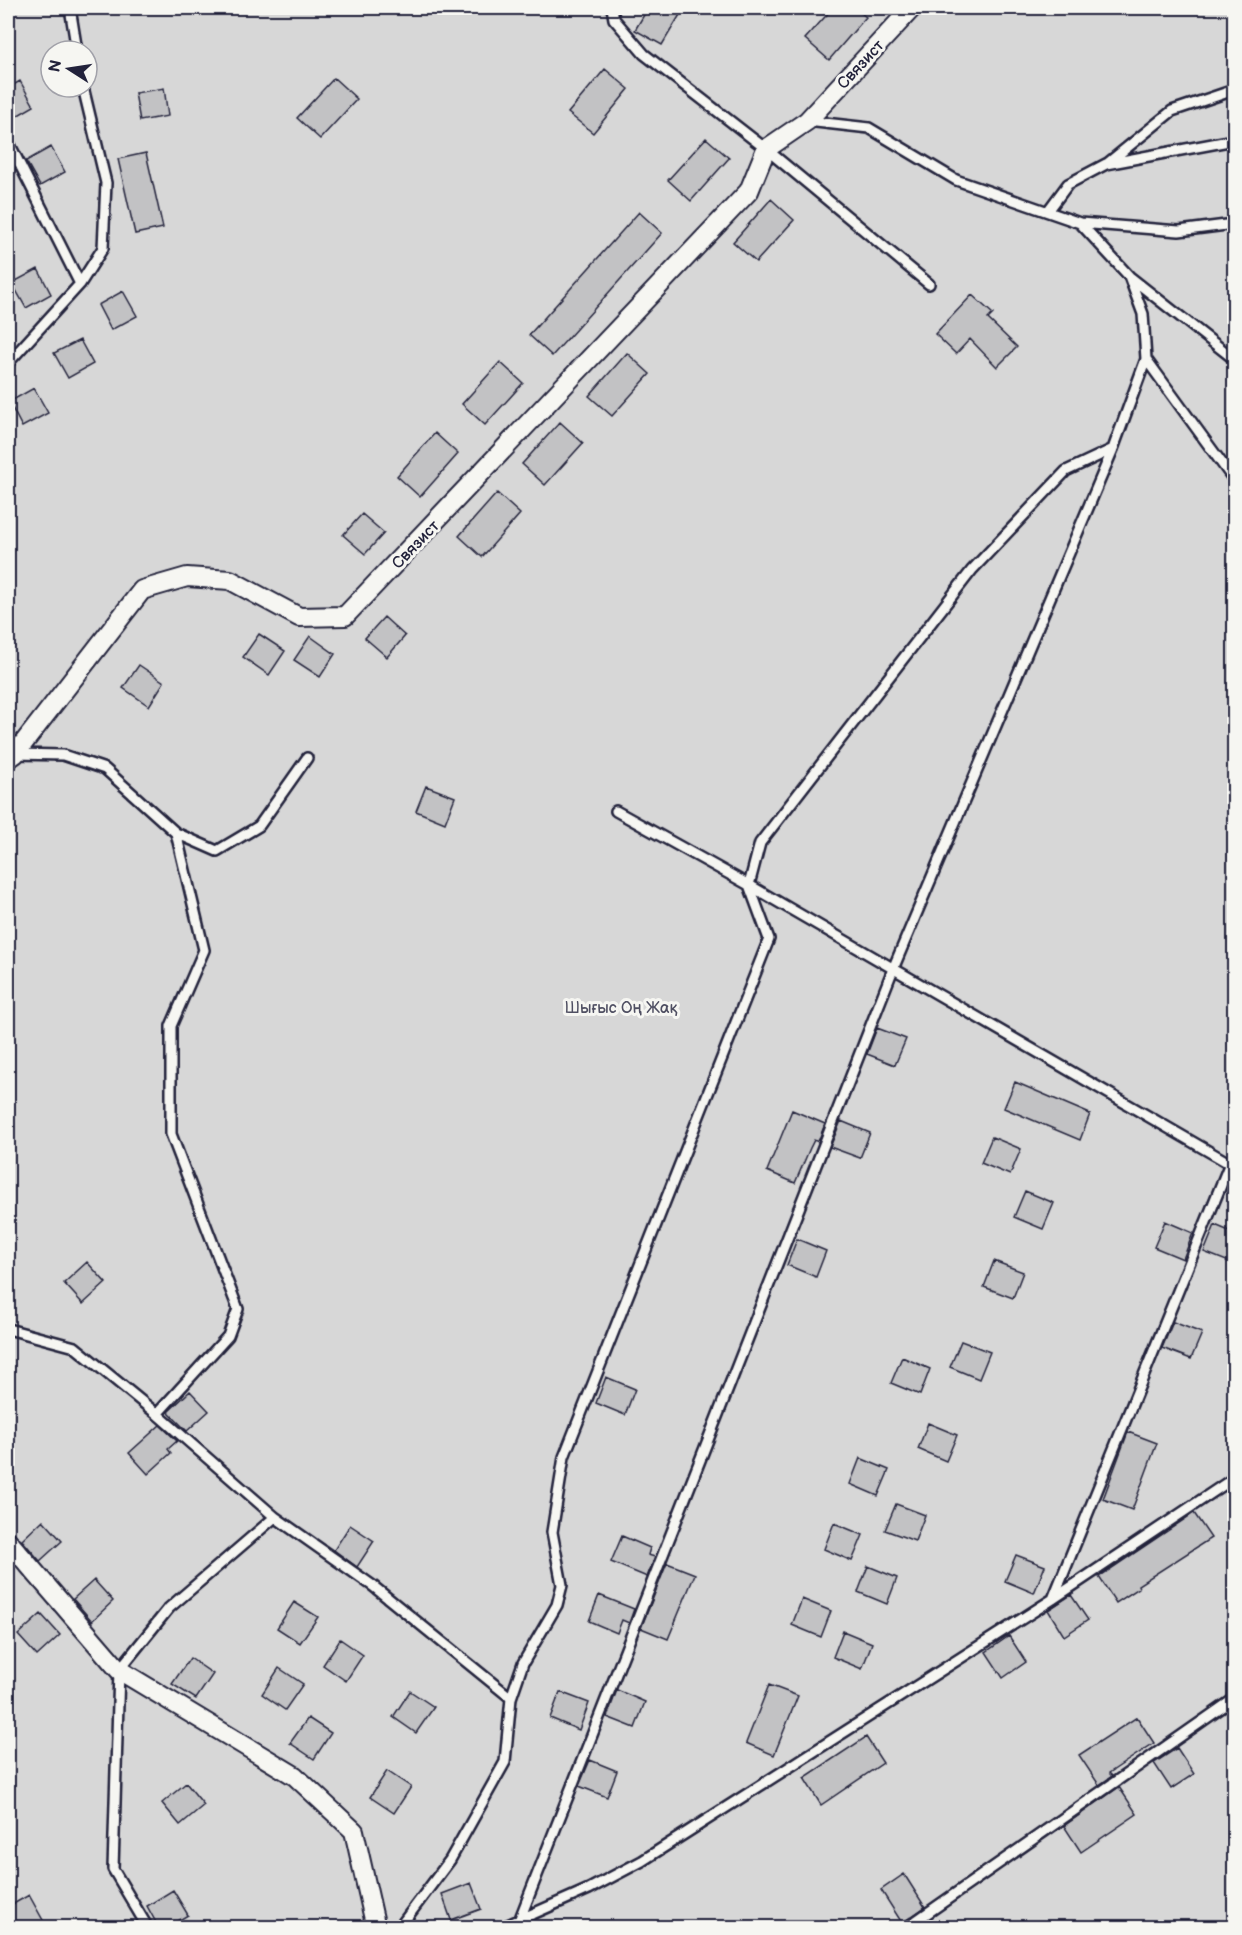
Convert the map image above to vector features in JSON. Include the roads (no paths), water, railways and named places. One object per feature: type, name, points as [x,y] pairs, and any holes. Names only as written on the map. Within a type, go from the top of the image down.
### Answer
[{"type":"street","name":"Связист","points":[[11,757],[142,590],[187,577],[230,580],[299,617],[345,616],[749,191],[766,149],[807,121],[912,8]]},
{"type":"street","points":[[8,1541],[119,1670],[295,1776],[354,1831],[376,1928]]},
{"type":"lane","points":[[70,8],[75,39]]},
{"type":"lane","points":[[612,8],[614,19],[644,54],[766,149],[929,284]]},
{"type":"lane","points":[[1048,211],[1068,184],[1106,164],[1172,111],[1234,90]]},
{"type":"lane","points":[[8,363],[80,284],[103,248],[106,183],[86,99]]},
{"type":"lane","points":[[807,121],[869,128],[956,180],[1080,223],[1179,231],[1234,224]]},
{"type":"lane","points":[[1106,164],[1234,140]]},
{"type":"lane","points":[[8,141],[80,284]]},
{"type":"lane","points":[[1080,223],[1129,276],[1234,359]]},
{"type":"lane","points":[[519,1921],[893,969],[1113,449],[1146,359],[1143,314],[1129,276]]},
{"type":"lane","points":[[1146,359],[1234,480]]},
{"type":"lane","points":[[399,1928],[450,1860],[505,1762],[511,1698],[523,1663],[557,1605],[562,1585],[552,1532],[564,1457],[769,939],[750,885],[760,843],[972,570],[1066,471],[1113,449]]},
{"type":"lane","points":[[11,757],[63,755],[105,769],[176,833],[217,851],[259,826],[307,758]]},
{"type":"lane","points":[[616,811],[750,885],[1232,1164],[1053,1599]]},
{"type":"lane","points":[[157,1414],[228,1336],[238,1309],[171,1134],[171,1026],[204,950],[176,833]]},
{"type":"lane","points":[[8,1329],[75,1347],[157,1414],[275,1517],[373,1586],[511,1698]]},
{"type":"lane","points":[[501,1928],[642,1861],[1053,1599],[1234,1478]]},
{"type":"lane","points":[[148,1928],[113,1869],[119,1670],[169,1608],[275,1517]]},
{"type":"lane","points":[[906,1928],[1234,1699]]},
{"type":"park label","name":"Шығыс Оң Жақ","points":[[621,1007]]}]
